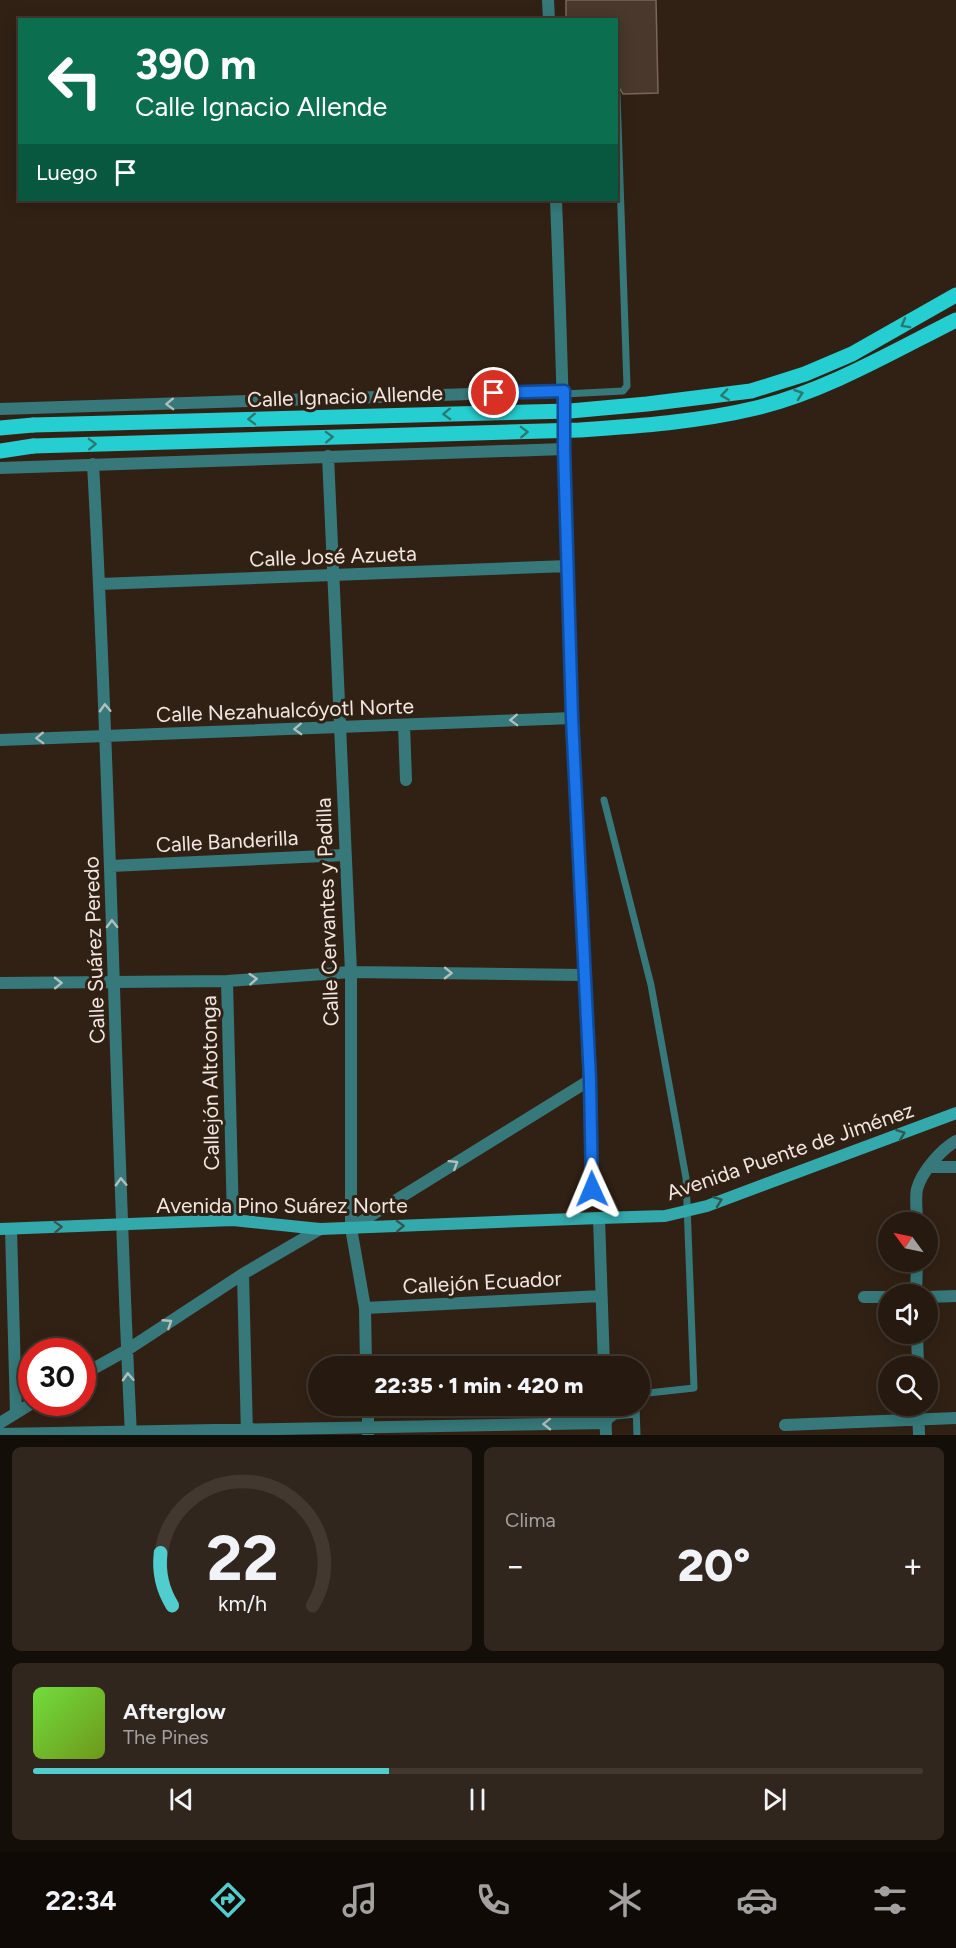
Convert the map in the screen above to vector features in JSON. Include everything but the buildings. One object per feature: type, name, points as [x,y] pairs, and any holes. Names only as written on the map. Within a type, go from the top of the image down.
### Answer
[{"type":"main road","name":"Calle Ignacio Allende","points":[[0,428],[33,425],[570,411],[751,391],[805,374],[852,354],[956,295]]},
{"type":"main road","name":"Calle Ignacio Allende","points":[[0,451],[33,446],[579,430],[645,426],[756,408],[818,387],[956,320]]},
{"type":"street","points":[[548,0],[549,18]]},
{"type":"street","points":[[556,201],[564,392],[572,718],[590,1080],[592,1189]]},
{"type":"street","name":"Calle Ignacio Allende","points":[[0,409],[564,392]]},
{"type":"street","points":[[0,468],[564,449]]},
{"type":"street","name":"Calle Cervantes y Padilla","points":[[328,456],[351,972],[351,1228],[364,1308],[366,1356]]},
{"type":"street","name":"Calle Suárez Peredo","points":[[93,464],[106,736],[113,982],[131,1434]]},
{"type":"street","name":"Calle José Azueta","points":[[100,584],[568,566]]},
{"type":"street","name":"Calle Nezahualcóyotl Norte","points":[[0,740],[572,718]]},
{"type":"street","points":[[404,725],[406,780]]},
{"type":"street","name":"Calle Banderilla","points":[[111,866],[345,855]]},
{"type":"street","points":[[0,983],[227,981],[351,972],[583,975]]},
{"type":"street","name":"Callejón Altotonga","points":[[227,981],[233,1220]]},
{"type":"street","points":[[351,1228],[590,1080]]},
{"type":"street","name":"Avenida Puente de Jiménez","points":[[599,1218],[665,1216],[707,1206],[956,1113]]},
{"type":"street","points":[[917,1212],[917,1189],[929,1167],[944,1148],[956,1141]]},
{"type":"street","points":[[929,1167],[956,1167]]},
{"type":"street","points":[[599,1218],[604,1356]]},
{"type":"street","name":"Avenida Pino Suárez Norte","points":[[5,1229],[233,1220],[320,1229],[599,1218]]},
{"type":"street","points":[[0,1424],[16,1413],[5,1229]]},
{"type":"street","points":[[96,1367],[127,1350],[243,1274],[320,1229]]},
{"type":"street","points":[[243,1274],[247,1433]]},
{"type":"street","name":"Callejón Ecuador","points":[[364,1308],[601,1296]]},
{"type":"street","points":[[938,1297],[956,1296]]},
{"type":"street","points":[[864,1297],[878,1297]]},
{"type":"street","points":[[785,1425],[956,1418]]},
{"type":"street","points":[[918,1419],[919,1435]]},
{"type":"street","points":[[0,1434],[606,1429]]},
{"type":"lane","points":[[564,392],[623,391],[627,386],[618,94]]},
{"type":"lane","points":[[604,800],[651,986],[686,1178],[694,1388],[650,1393]]},
{"type":"lane","points":[[606,1429],[615,1416]]},
{"type":"lane","points":[[636,1416],[637,1435]]},
{"type":"route","points":[[494,393],[564,391],[572,718],[590,1080],[592,1189]]}]
